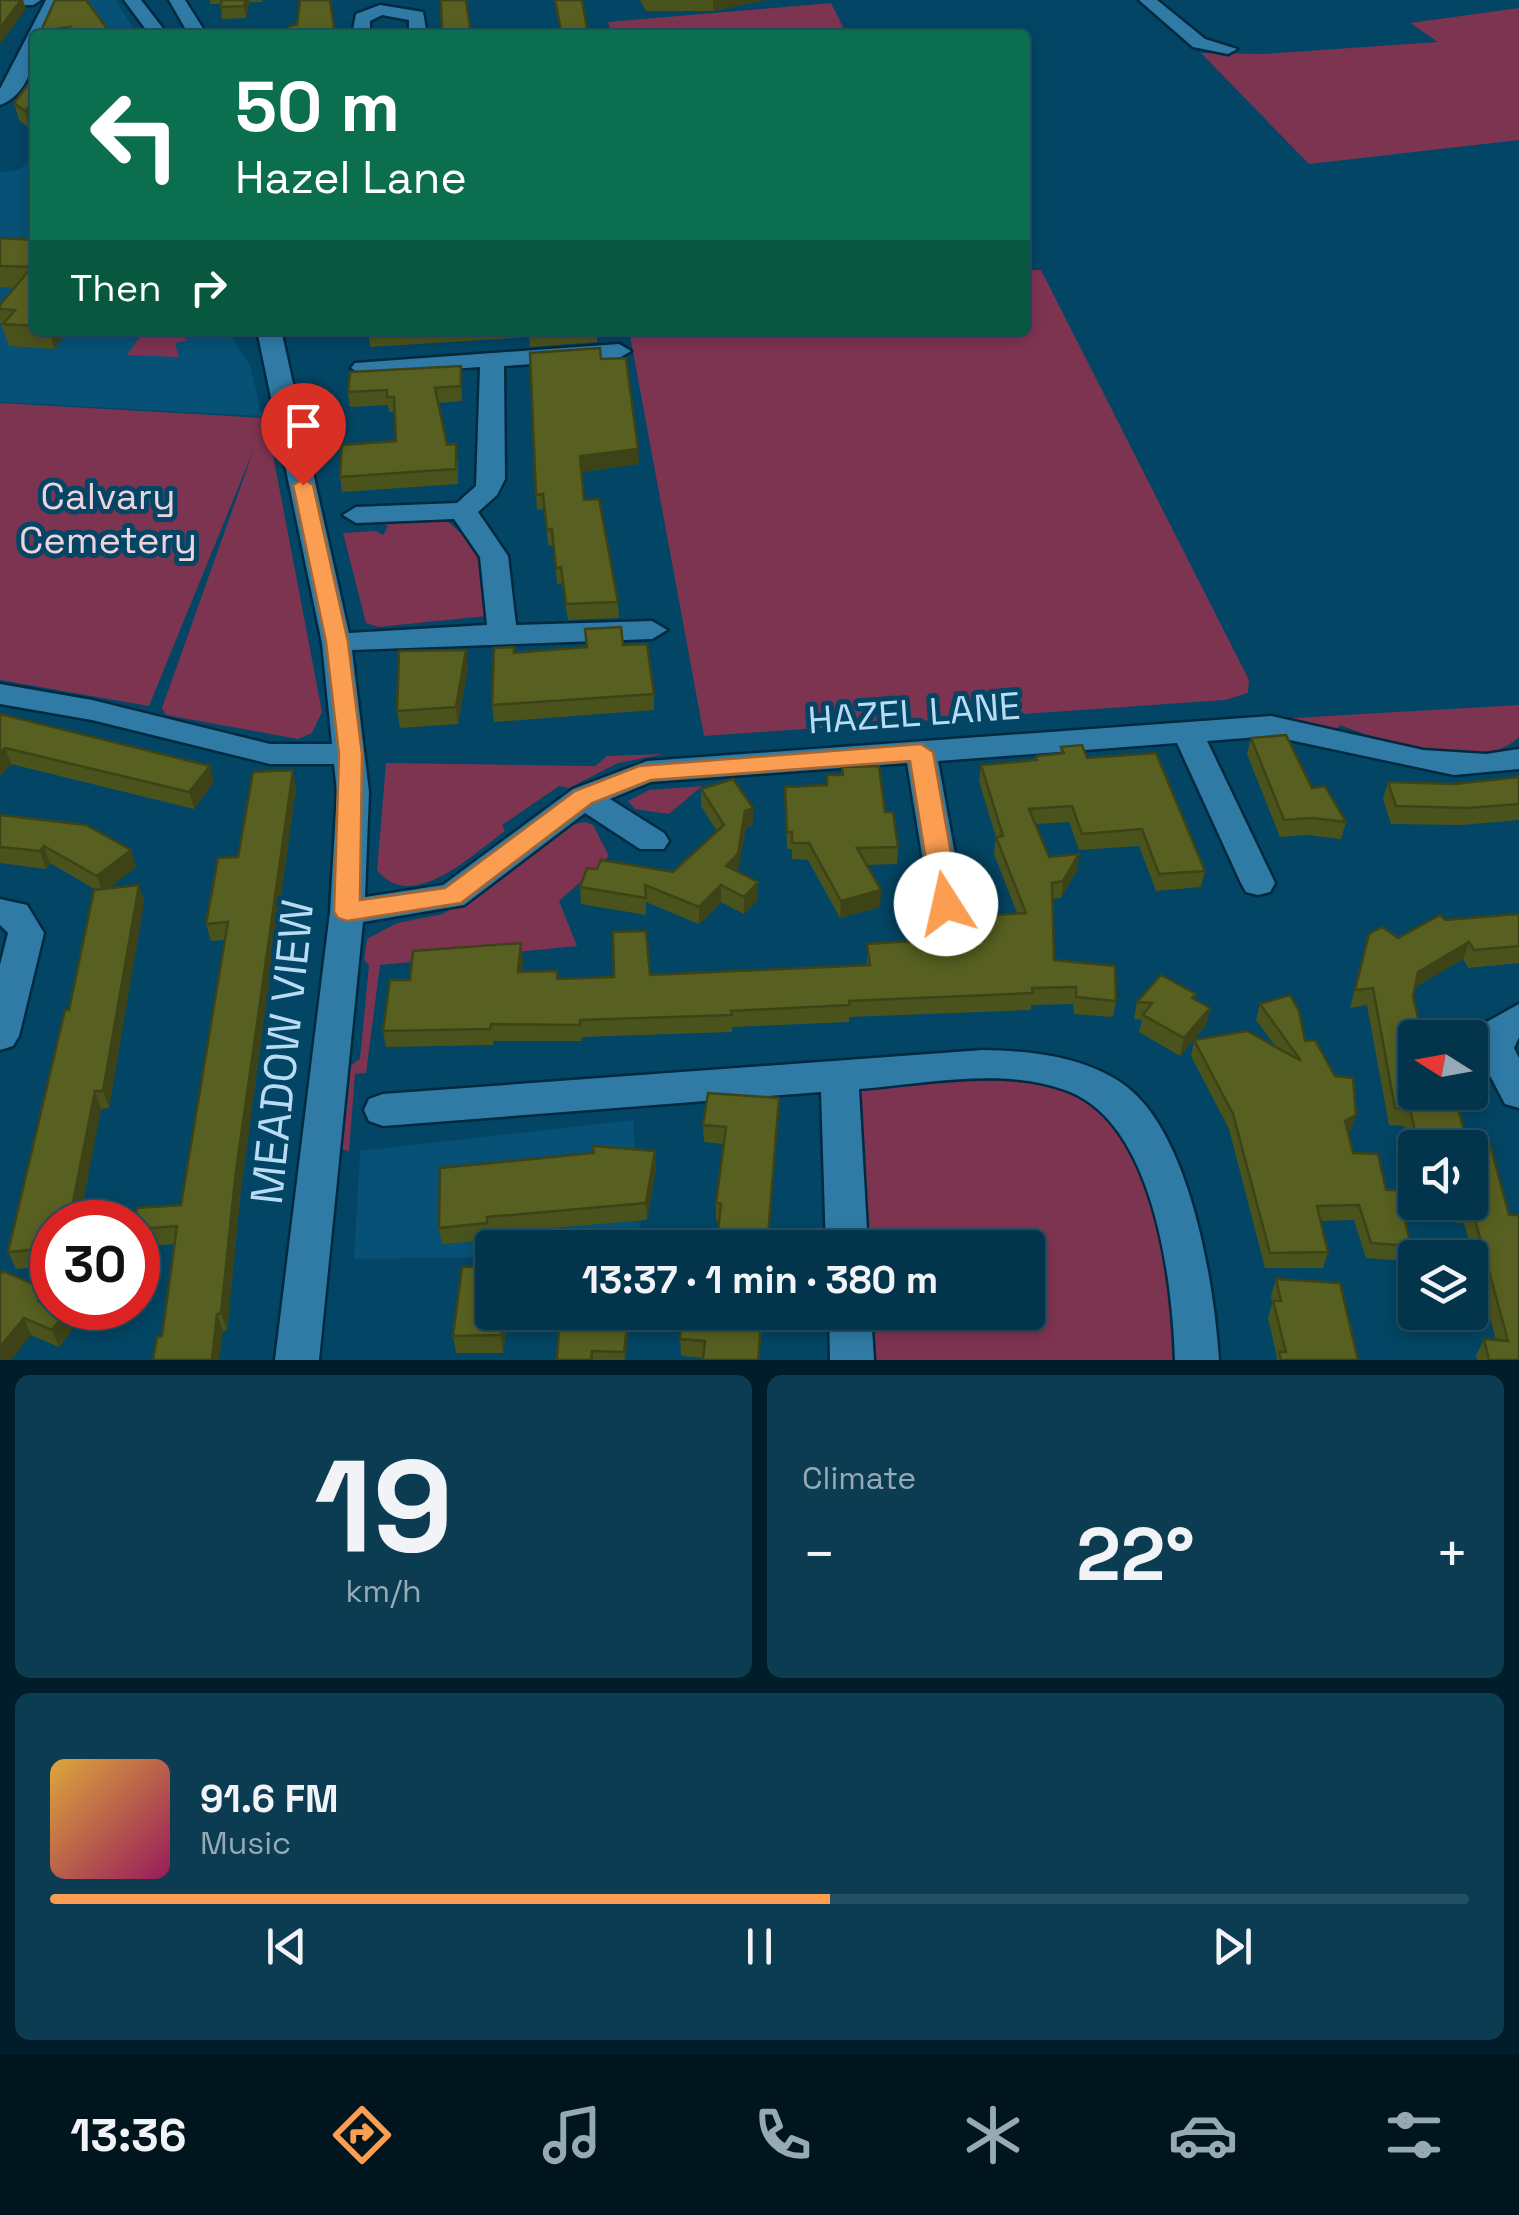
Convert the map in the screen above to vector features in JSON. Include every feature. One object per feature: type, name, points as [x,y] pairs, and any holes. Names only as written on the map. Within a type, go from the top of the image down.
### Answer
[{"type":"street","points":[[0,1],[33,0]]},
{"type":"street","points":[[38,30],[54,0]]},
{"type":"street","points":[[132,0],[155,30]]},
{"type":"street","points":[[177,0],[195,30]]},
{"type":"street","points":[[1147,0],[1199,43],[1228,48]]},
{"type":"street","points":[[361,30],[362,18],[380,10],[417,16],[418,30]]},
{"type":"street","points":[[0,99],[15,85],[30,45]]},
{"type":"street","name":"MEADOW VIEW","points":[[270,335],[337,642],[347,912],[297,1360]]},
{"type":"street","points":[[364,368],[619,351]]},
{"type":"street","points":[[356,515],[464,511],[488,490],[492,479],[492,359]]},
{"type":"street","points":[[464,511],[472,530],[494,556],[502,633]]},
{"type":"street","points":[[337,642],[454,632],[559,637],[652,630]]},
{"type":"street","points":[[0,694],[92,710],[270,754],[341,754]]},
{"type":"street","name":"HAZEL LANE","points":[[347,912],[452,896],[584,797],[648,772],[1271,726],[1330,736],[1424,764],[1453,766],[1519,759]]},
{"type":"street","points":[[1188,732],[1258,883]]},
{"type":"street","points":[[921,752],[946,904]]},
{"type":"street","points":[[584,797],[652,841]]},
{"type":"street","points":[[0,912],[15,914],[26,933],[0,1036]]},
{"type":"street","points":[[1519,1018],[1496,1034],[1495,1049],[1519,1093]]},
{"type":"street","points":[[383,1110],[1017,1065],[1076,1079],[1119,1104],[1139,1130],[1170,1208],[1191,1292],[1196,1360]]},
{"type":"street","points":[[839,1078],[846,1230]]},
{"type":"street","points":[[851,1330],[852,1360]]},
{"type":"shaded area","points":[[64,0],[115,0],[135,30],[50,30]]},
{"type":"shaded area","points":[[30,160],[30,335],[230,335],[250,365],[262,416],[0,402],[0,172],[19,170]]},
{"type":"shaded area","points":[[633,1120],[640,1230],[475,1230],[475,1257],[354,1259],[360,1151]]},
{"type":"green space","points":[[831,3],[844,30],[610,30],[608,22]]},
{"type":"green space","points":[[1519,8],[1519,140],[1309,164],[1201,53],[1264,54],[1438,42],[1410,23]]},
{"type":"green space","points":[[1030,270],[1041,270],[1249,680],[1248,693],[1225,700],[704,736],[630,335],[1030,335]]},
{"type":"green space","points":[[141,335],[181,335],[188,340],[175,343],[179,357],[127,355]]},
{"type":"green space","name":"Calvary Cemetery","points":[[0,403],[266,418],[322,712],[312,733],[298,739],[166,715],[162,708],[254,449],[149,706],[0,680]]},
{"type":"green space","points":[[443,517],[479,550],[487,616],[378,627],[366,623],[343,533],[376,531],[383,535],[388,527],[381,521]]},
{"type":"green space","points":[[1519,705],[1519,737],[1502,748],[1480,754],[1431,752],[1340,725],[1337,730],[1276,719]]},
{"type":"green space","points":[[664,754],[618,763],[569,788],[559,786],[502,825],[505,831],[442,876],[407,886],[391,882],[377,870],[386,763],[595,766],[607,756]]},
{"type":"green space","points":[[702,786],[669,814],[635,809],[628,801],[649,790]]},
{"type":"green space","points":[[571,825],[593,825],[609,856],[559,901],[577,946],[380,965],[366,1073],[355,1074],[349,1151],[338,1148],[347,1068],[360,1059],[369,965],[364,960],[367,939],[397,923],[443,914]]},
{"type":"green space","points":[[1001,1074],[1073,1089],[1127,1132],[1164,1240],[1173,1291],[1175,1360],[866,1360],[864,1330],[1045,1330],[1045,1230],[861,1230],[861,1091],[871,1086]]},
{"type":"building","points":[[0,0],[21,0],[0,28]]},
{"type":"building","points":[[55,0],[86,0],[108,30],[68,30],[70,27],[41,30]]},
{"type":"building","points":[[222,0],[245,0],[244,6],[220,7]]},
{"type":"building","points":[[300,0],[330,0],[334,30],[289,30],[289,26],[297,25]]},
{"type":"building","points":[[441,0],[466,0],[470,30],[442,30]]},
{"type":"building","points":[[555,0],[582,0],[587,30],[561,30]]},
{"type":"building","points":[[30,82],[30,106],[25,111],[14,103]]},
{"type":"building","points":[[0,238],[30,240],[30,267],[0,266]]},
{"type":"building","points":[[30,269],[30,326],[3,324],[15,310],[0,309]]},
{"type":"building","points":[[600,348],[601,359],[626,358],[638,449],[580,456],[584,500],[599,499],[618,602],[566,604],[561,567],[556,568],[552,529],[547,530],[543,494],[536,495],[530,353]]},
{"type":"building","points":[[461,366],[461,386],[435,388],[447,445],[456,444],[456,469],[340,477],[342,445],[396,441],[394,397],[387,397],[387,390],[348,392],[350,372]]},
{"type":"building","points":[[621,627],[623,645],[647,644],[654,694],[492,705],[494,648],[514,647],[514,653],[587,647],[585,629]]},
{"type":"building","points":[[466,650],[456,707],[397,711],[399,651]]},
{"type":"building","points":[[0,714],[210,766],[189,792],[5,748],[0,753]]},
{"type":"building","points":[[1286,735],[1312,788],[1325,786],[1346,822],[1284,820],[1251,738]]},
{"type":"building","points":[[1082,745],[1087,758],[1156,753],[1205,871],[1159,874],[1142,829],[1082,834],[1072,806],[1029,809],[1049,857],[1079,854],[1063,881],[1052,883],[1054,960],[1115,966],[1116,1001],[1076,997],[1076,987],[1032,988],[1033,993],[849,1001],[850,1005],[731,1011],[732,1015],[580,1020],[580,1025],[491,1024],[490,1029],[383,1031],[390,980],[410,980],[413,951],[521,943],[518,972],[557,971],[557,979],[614,977],[613,932],[646,931],[650,975],[870,965],[867,944],[958,938],[953,917],[1026,913],[996,837],[1003,836],[981,765],[1037,760],[1036,756],[1064,753],[1061,747]]},
{"type":"building","points":[[879,766],[885,812],[893,812],[898,847],[857,848],[881,890],[841,901],[809,843],[792,843],[792,832],[787,832],[785,787],[827,785],[827,775],[843,775],[842,767]]},
{"type":"building","points":[[293,770],[236,1171],[221,1313],[217,1314],[212,1360],[153,1360],[157,1337],[162,1336],[177,1226],[160,1227],[160,1206],[181,1205],[228,922],[206,924],[218,858],[238,857],[253,772]]},
{"type":"building","points":[[1519,777],[1519,804],[1468,808],[1396,806],[1388,782],[1454,784]]},
{"type":"building","points":[[733,779],[753,808],[745,811],[738,854],[726,866],[758,882],[744,897],[721,885],[699,907],[645,885],[646,898],[580,887],[587,868],[597,869],[601,860],[673,872],[724,825],[701,789]]},
{"type":"building","points":[[0,815],[86,825],[131,850],[97,876],[44,846],[40,851],[0,847]]},
{"type":"building","points":[[139,885],[103,1091],[95,1091],[73,1200],[30,1200],[30,1250],[8,1252],[65,1010],[69,1010],[94,890]]},
{"type":"building","points":[[1519,914],[1519,946],[1474,950],[1469,942],[1418,972],[1413,997],[1419,1020],[1398,1020],[1398,1108],[1395,1108],[1373,988],[1355,990],[1369,934],[1382,927],[1398,938],[1440,915],[1445,920]]},
{"type":"building","points":[[1161,975],[1196,994],[1192,998],[1210,1008],[1184,1038],[1143,1015],[1152,1003],[1137,1002]]},
{"type":"building","points":[[1290,995],[1299,1011],[1305,1041],[1315,1040],[1335,1076],[1353,1078],[1356,1115],[1345,1121],[1353,1153],[1378,1154],[1386,1190],[1398,1190],[1398,1220],[1405,1220],[1410,1240],[1398,1240],[1398,1245],[1371,1243],[1359,1205],[1317,1206],[1328,1252],[1270,1253],[1233,1114],[1194,1040],[1247,1031],[1301,1061],[1260,1004]]},
{"type":"building","points":[[708,1093],[779,1098],[768,1230],[718,1230],[721,1204],[716,1203],[726,1127],[703,1125]]},
{"type":"building","points":[[1410,1110],[1459,1110],[1464,1130],[1415,1130]]},
{"type":"building","points":[[1488,1137],[1509,1215],[1519,1215],[1519,1360],[1489,1360],[1484,1339],[1508,1341],[1488,1267],[1488,1240],[1481,1240],[1475,1220],[1488,1220]]},
{"type":"building","points":[[593,1146],[655,1151],[646,1203],[487,1217],[487,1223],[439,1228],[440,1168],[594,1153]]},
{"type":"building","points":[[462,1267],[475,1267],[475,1330],[501,1330],[501,1335],[453,1336]]},
{"type":"building","points":[[3,1271],[30,1283],[30,1321],[24,1318],[0,1347]]},
{"type":"building","points":[[1276,1279],[1340,1283],[1358,1360],[1281,1360],[1279,1352],[1286,1352],[1273,1301],[1281,1301]]},
{"type":"building","points":[[559,1330],[627,1330],[624,1352],[592,1351],[591,1360],[557,1360]]},
{"type":"building","points":[[681,1330],[760,1330],[758,1360],[703,1360],[705,1341],[680,1339]]},
{"type":"route","points":[[303,485],[337,642],[350,754],[353,792],[347,912],[452,896],[584,797],[648,772],[921,752],[946,904]]}]
